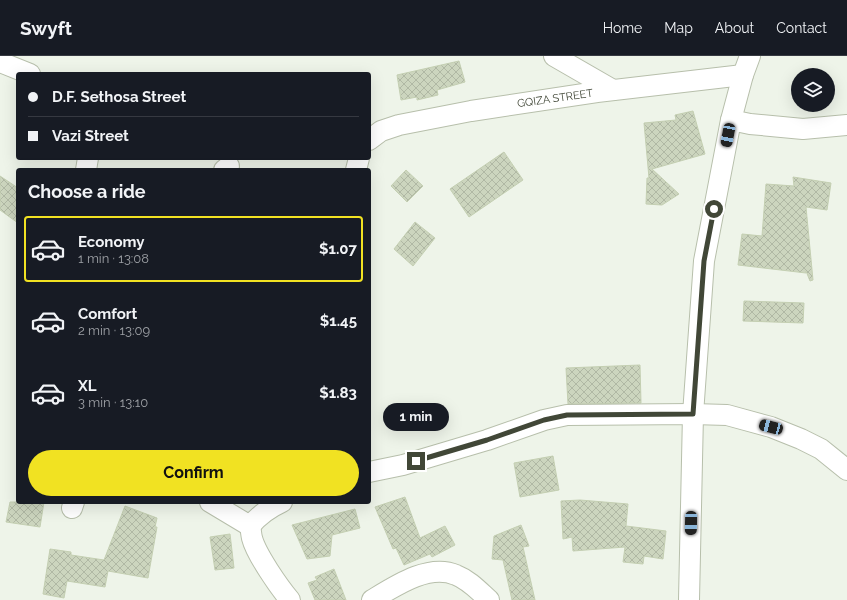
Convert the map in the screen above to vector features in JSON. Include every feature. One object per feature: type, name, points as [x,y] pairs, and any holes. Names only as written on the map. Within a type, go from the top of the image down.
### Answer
[{"type":"street","points":[[554,56],[613,90]]},
{"type":"street","points":[[689,600],[693,414],[704,261],[731,120],[743,75],[750,56]]},
{"type":"street","points":[[0,62],[25,72]]},
{"type":"street","name":"GQIZA STREET","points":[[371,138],[381,131],[406,123],[471,111],[613,90],[743,75]]},
{"type":"street","points":[[731,120],[750,124],[803,129],[847,125]]},
{"type":"street","points":[[371,472],[403,465],[487,440],[544,420],[567,415],[727,415],[771,427],[801,439],[821,449],[846,467]]},
{"type":"street","points":[[213,504],[250,526]]},
{"type":"street","points":[[278,504],[258,516],[250,526],[252,538],[256,548],[280,589],[290,600]]},
{"type":"street","points":[[372,600],[402,582],[427,573],[443,572],[456,575],[476,588],[489,600]]},
{"type":"building","points":[[459,61],[465,82],[437,90],[438,95],[417,100],[417,97],[401,100],[397,75]]},
{"type":"building","points":[[693,111],[705,154],[652,169],[679,194],[662,205],[646,204],[647,178],[649,178],[644,123],[676,120],[675,115]]},
{"type":"building","points":[[504,152],[523,180],[469,217],[450,189]]},
{"type":"building","points":[[406,170],[423,186],[407,202],[391,186]]},
{"type":"building","points":[[0,176],[16,187],[16,222],[0,210]]},
{"type":"building","points":[[793,177],[831,183],[827,210],[806,207],[813,280],[810,281],[806,271],[806,273],[738,265],[742,234],[762,236],[766,184],[794,186]]},
{"type":"building","points":[[415,222],[435,238],[413,266],[394,249]]},
{"type":"building","points":[[744,301],[804,303],[803,323],[743,321]]},
{"type":"building","points":[[640,365],[641,403],[568,404],[566,368]]},
{"type":"building","points":[[553,456],[559,490],[520,497],[514,463]]},
{"type":"building","points":[[405,497],[420,538],[445,526],[455,545],[432,557],[430,554],[404,565],[396,548],[393,549],[375,507]]},
{"type":"building","points":[[580,500],[628,504],[626,526],[666,531],[663,559],[644,556],[643,564],[623,562],[625,547],[573,551],[572,537],[563,539],[561,501]]},
{"type":"building","points":[[10,502],[16,502],[16,504],[44,504],[40,527],[6,522]]},
{"type":"building","points":[[125,506],[157,518],[155,527],[157,527],[148,578],[108,571],[105,587],[67,581],[64,598],[43,594],[50,549],[71,552],[71,555],[104,560]]},
{"type":"building","points":[[355,509],[360,528],[332,535],[330,556],[307,559],[292,525]]},
{"type":"building","points":[[521,525],[529,546],[523,547],[535,600],[512,600],[503,560],[492,559],[494,536]]},
{"type":"building","points":[[230,534],[234,568],[215,570],[210,537]]},
{"type":"building","points":[[334,569],[346,600],[315,600],[308,583],[317,580],[315,577]]},
{"type":"route","points":[[416,461],[487,440],[544,420],[567,415],[693,414],[704,261],[714,209]]}]
